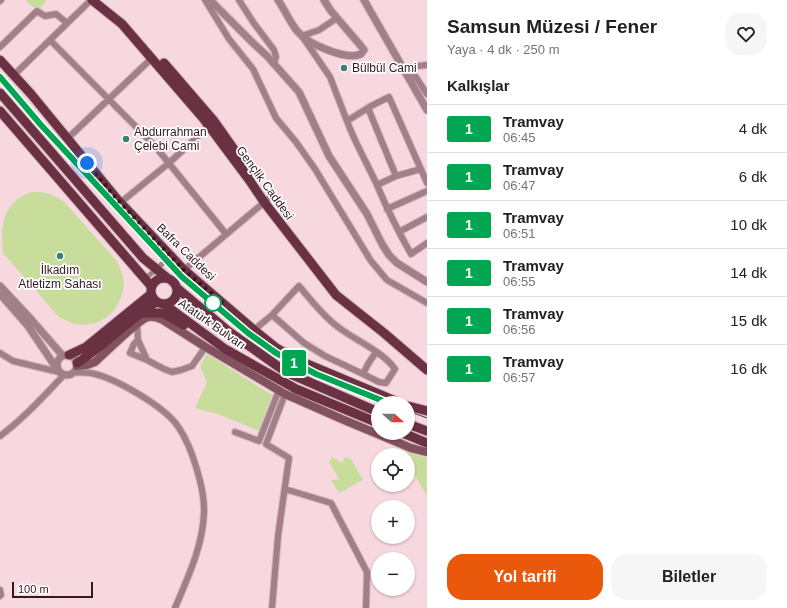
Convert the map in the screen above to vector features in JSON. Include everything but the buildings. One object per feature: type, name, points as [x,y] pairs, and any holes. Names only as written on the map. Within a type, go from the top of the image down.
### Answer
[{"type":"main road","name":"Gençlik Caddesi","points":[[92,0],[122,24],[152,58],[209,126],[338,293],[427,367]]},
{"type":"main road","name":"Gençlik Caddesi","points":[[98,0],[121,17],[214,121],[266,200],[336,295],[384,333],[427,370]]},
{"type":"main road","name":"Bafra Caddesi","points":[[0,60],[120,202],[184,270],[275,347],[294,359],[383,396]]},
{"type":"main road","name":"Atatürk Bulvarı","points":[[0,93],[143,258],[166,277],[174,281],[178,290],[228,331],[286,372],[371,409]]},
{"type":"main road","name":"Atatürk Bulvarı","points":[[0,111],[145,278],[156,297],[225,349],[296,389],[371,420]]},
{"type":"main road","points":[[76,367],[139,314],[156,297],[157,279],[166,277]]},
{"type":"main road","name":"Atatürk Bulvarı","points":[[156,297],[172,301],[178,290]]},
{"type":"main road","points":[[66,356],[86,347],[156,297]]},
{"type":"main road","points":[[139,314],[163,313],[225,349]]},
{"type":"main road","points":[[76,367],[95,362],[137,324],[148,317],[157,317],[282,392],[411,448],[427,452]]},
{"type":"main road","points":[[415,408],[427,411]]},
{"type":"main road","points":[[415,427],[427,431]]},
{"type":"main road","points":[[415,438],[427,443]]},
{"type":"street","points":[[14,75],[92,0]]},
{"type":"street","points":[[205,0],[229,39],[253,69],[276,118],[296,142],[315,170],[371,262],[387,280],[427,303]]},
{"type":"street","points":[[210,0],[274,63],[299,92],[329,156],[366,214],[389,255],[397,264],[427,282]]},
{"type":"street","points":[[239,0],[274,50],[276,57],[274,63]]},
{"type":"street","points":[[278,0],[297,31],[330,77],[353,137],[398,232],[411,254],[427,243]]},
{"type":"street","points":[[302,36],[319,46],[334,52],[354,56],[359,55],[364,50],[324,0]]},
{"type":"street","points":[[364,0],[427,110]]},
{"type":"street","points":[[0,47],[37,10],[45,16],[56,14],[67,23]]},
{"type":"street","points":[[302,36],[319,30],[337,18]]},
{"type":"street","points":[[50,40],[155,146],[226,234]]},
{"type":"street","points":[[67,139],[152,58]]},
{"type":"street","points":[[427,65],[409,67],[427,94]]},
{"type":"street","points":[[347,120],[390,98],[427,183]]},
{"type":"street","points":[[368,108],[396,176]]},
{"type":"street","points":[[120,202],[169,163],[209,126]]},
{"type":"street","points":[[377,185],[396,176],[420,169]]},
{"type":"street","points":[[387,209],[427,191]]},
{"type":"street","points":[[184,270],[266,200]]},
{"type":"street","points":[[398,232],[427,217]]},
{"type":"street","points":[[145,278],[170,256]]},
{"type":"street","points":[[0,286],[66,356],[74,358],[76,367]]},
{"type":"street","points":[[254,330],[272,315],[299,286],[316,306],[337,326],[389,361],[395,369],[386,383],[380,382],[326,356],[304,343],[272,315]]},
{"type":"street","points":[[0,294],[28,326],[62,377],[15,424],[0,436]]},
{"type":"street","points":[[137,324],[138,340],[147,360]]},
{"type":"street","points":[[138,340],[134,344],[130,353],[172,372],[192,366],[204,349],[204,346]]},
{"type":"street","points":[[363,374],[376,352]]},
{"type":"street","points":[[0,353],[13,362],[59,372],[68,376],[76,367]]},
{"type":"street","points":[[59,372],[57,363],[66,356]]},
{"type":"street","points":[[76,367],[103,377],[150,400],[165,412],[179,428],[187,445],[205,498],[203,532],[192,569],[175,608]]},
{"type":"street","points":[[259,441],[282,392]]},
{"type":"street","points":[[266,444],[282,392]]},
{"type":"street","points":[[235,432],[266,444],[289,458],[278,536],[272,608]]},
{"type":"street","points":[[285,489],[331,503],[368,572],[366,608]]},
{"type":"street","points":[[0,590],[2,595],[0,596]]},
{"type":"green space","points":[[47,0],[38,11],[26,1]]},
{"type":"green space","name":"İlkadım Atletizm Sahası","points":[[32,192],[50,194],[65,203],[116,260],[123,276],[124,286],[121,298],[115,309],[106,318],[96,323],[83,325],[74,324],[59,317],[3,253],[3,224],[9,208],[22,196]]},
{"type":"green space","points":[[207,354],[272,395],[259,431],[218,414],[195,408],[207,382],[200,366]]},
{"type":"green space","points":[[415,454],[427,458],[427,496],[415,475]]},
{"type":"green space","points":[[332,457],[342,463],[345,457],[351,459],[363,480],[339,493],[331,480],[339,479],[329,462]]},
{"type":"tram line","points":[[0,77],[41,125],[182,277],[248,333],[276,353],[316,374],[371,396]]},
{"type":"tram line","name":"1","points":[[0,77],[41,125],[182,277],[263,345],[316,374],[371,396]]},
{"type":"tram line","points":[[415,414],[427,418]]},
{"type":"place","name":"Bülbül Cami","points":[[344,68]]},
{"type":"place","name":"Abdurrahman Çelebi Cami","points":[[126,139]]},
{"type":"place","name":"İlkadım Atletizm Sahası","points":[[60,256]]},
{"type":"route","points":[[87,163],[117,199],[184,270],[222,302],[213,303]]}]
